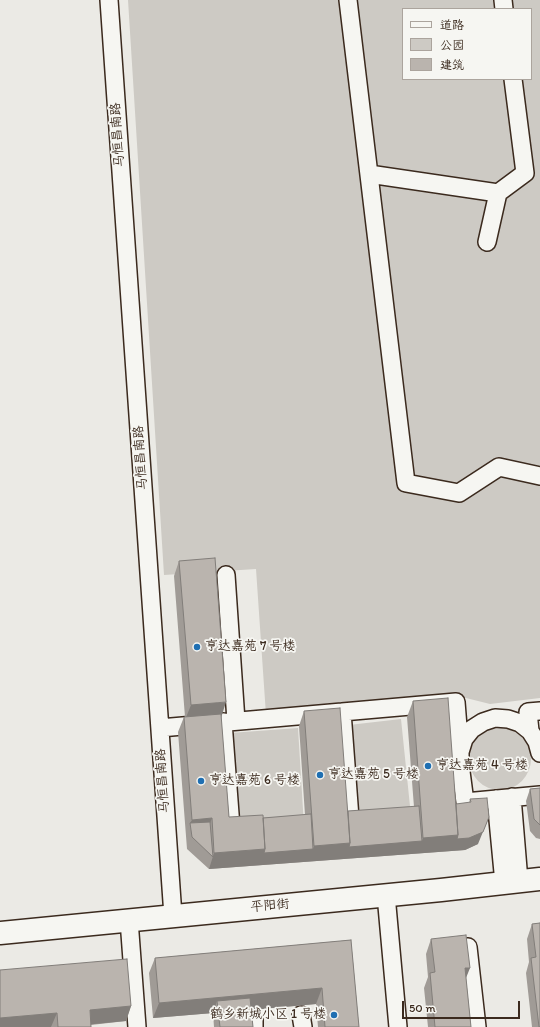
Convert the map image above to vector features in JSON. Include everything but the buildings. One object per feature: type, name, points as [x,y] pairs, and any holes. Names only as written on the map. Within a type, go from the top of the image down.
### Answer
[{"type":"main road","name":"平阳街","points":[[0,933],[521,881]]},
{"type":"street","name":"马恒昌南路","points":[[109,0],[173,916]]},
{"type":"street","points":[[348,0],[406,483],[459,493],[499,468],[540,476]]},
{"type":"street","points":[[487,242],[498,193],[525,173],[513,80]]},
{"type":"street","points":[[369,174],[498,193]]},
{"type":"street","points":[[226,575],[231,827]]},
{"type":"street","points":[[160,728],[456,702],[460,764],[465,802],[540,795]]},
{"type":"street","points":[[530,731],[528,712],[540,711]]},
{"type":"street","points":[[342,712],[350,818]]},
{"type":"street","points":[[460,752],[464,739],[472,729],[483,722],[495,718],[508,719],[520,723],[530,731],[537,742],[540,753]]},
{"type":"street","points":[[504,798],[521,881]]},
{"type":"street","points":[[386,895],[398,1027]]},
{"type":"street","points":[[129,920],[137,1027]]},
{"type":"street","points":[[468,947],[478,1027]]},
{"type":"green space","points":[[128,0],[540,0],[540,698],[490,704],[454,695],[266,715],[256,569],[164,575]]},
{"type":"green space","points":[[401,719],[411,816],[359,821],[349,725]]},
{"type":"green space","points":[[298,728],[304,826],[237,830],[230,733]]},
{"type":"green space","points":[[494,728],[506,728],[522,737],[529,747],[531,759],[529,771],[522,781],[506,790],[494,790],[483,785],[474,776],[469,765],[469,753],[474,742],[483,733]]},
{"type":"place","name":"亨达嘉苑 7 号楼","points":[[197,647]]},
{"type":"place","name":"亨达嘉苑 4 号楼","points":[[428,766]]},
{"type":"place","name":"亨达嘉苑 5 号楼","points":[[320,775]]},
{"type":"place","name":"亨达嘉苑 6 号楼","points":[[201,781]]},
{"type":"place","name":"鹤乡新城小区 1 号楼","points":[[334,1015]]}]
